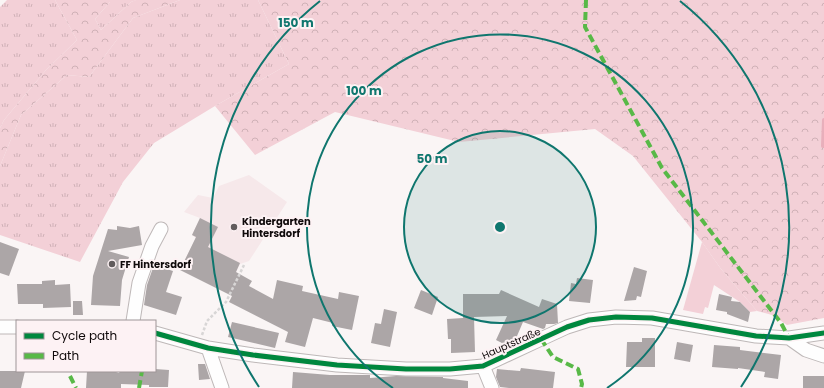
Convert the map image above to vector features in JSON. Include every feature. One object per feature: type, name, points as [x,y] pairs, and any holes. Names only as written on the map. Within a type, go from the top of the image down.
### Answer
[{"type":"street","points":[[133,320],[139,283],[152,246],[161,229]]},
{"type":"street","name":"Hauptstraße","points":[[156,333],[203,346],[253,355],[345,365],[406,369],[450,369],[483,366],[567,327],[589,320],[616,317],[652,318],[756,336],[789,338],[824,334]]},
{"type":"street","points":[[0,327],[16,327]]},
{"type":"street","points":[[789,338],[806,350],[824,356]]},
{"type":"street","points":[[203,346],[222,388]]},
{"type":"street","points":[[483,366],[492,388]]},
{"type":"path","points":[[203,346],[207,321],[226,302],[244,265]]},
{"type":"shaded area","name":"Kindergarten Hintersdorf","points":[[249,175],[287,202],[249,261],[240,264],[226,292],[181,267],[196,238],[192,235],[200,218],[184,212],[198,195],[213,198],[219,186]]},
{"type":"green space","points":[[7,0],[55,0],[77,40],[46,70],[4,120],[0,128],[0,7]]},
{"type":"green space","points":[[55,0],[110,0],[110,2],[95,19],[101,30],[131,2],[136,0],[180,0],[133,18],[89,77],[67,75],[21,115],[0,166],[0,128],[4,120],[46,70],[77,40]]},
{"type":"green space","points":[[110,0],[137,0],[131,2],[101,30],[95,19],[110,2]]},
{"type":"green space","points":[[180,0],[258,0],[289,64],[154,143],[123,182],[80,262],[0,235],[0,166],[21,115],[67,75],[89,77],[133,18]]},
{"type":"green space","points":[[258,0],[824,0],[824,318],[787,325],[772,315],[757,311],[721,269],[702,242],[633,156],[595,129],[459,142],[335,112],[255,155],[215,106],[289,64]]},
{"type":"green space","points":[[702,242],[721,269],[757,311],[750,312],[740,302],[714,285],[708,308],[705,307],[703,314],[683,310]]},
{"type":"building","points":[[200,218],[218,227],[208,247],[240,263],[236,272],[252,281],[249,286],[273,299],[277,280],[303,286],[302,291],[338,299],[339,292],[359,296],[352,330],[332,326],[333,323],[313,318],[305,347],[285,342],[288,332],[229,302],[232,296],[180,270],[196,237],[192,235]]},
{"type":"building","name":"FF Hintersdorf","points":[[117,226],[130,228],[139,226],[142,245],[108,251],[129,257],[122,280],[120,306],[91,305],[93,276],[108,229],[117,230]]},
{"type":"building","points":[[0,242],[19,249],[9,276],[0,273]]},
{"type":"building","points":[[154,265],[173,271],[166,292],[182,297],[176,315],[144,305],[147,285]]},
{"type":"building","points":[[634,267],[647,271],[641,297],[637,296],[636,300],[624,301]]},
{"type":"building","points":[[577,278],[593,280],[590,303],[569,301],[571,283],[576,284]]},
{"type":"building","points":[[55,280],[55,285],[70,284],[71,307],[43,308],[43,304],[18,304],[17,284],[42,284],[42,281]]},
{"type":"building","points":[[421,290],[438,297],[432,315],[414,308]]},
{"type":"building","points":[[501,290],[539,307],[542,299],[557,304],[558,323],[546,324],[545,328],[543,329],[523,322],[514,343],[508,346],[496,340],[507,316],[474,317],[475,352],[451,353],[451,339],[448,339],[447,319],[463,318],[463,294],[499,294]]},
{"type":"building","points":[[719,294],[732,297],[731,301],[740,302],[750,312],[748,322],[727,314],[727,312],[716,310]]},
{"type":"building","points":[[73,301],[82,301],[83,315],[73,315]]},
{"type":"building","points":[[384,309],[397,312],[390,347],[371,343],[375,323],[381,324]]},
{"type":"building","points":[[232,322],[279,333],[275,348],[228,337]]},
{"type":"building","points":[[642,338],[655,338],[655,367],[626,367],[627,342],[642,342]]},
{"type":"building","points":[[677,342],[693,345],[690,362],[674,359]]},
{"type":"building","points":[[714,345],[740,347],[740,350],[781,355],[778,379],[764,377],[765,372],[738,368],[712,367]]},
{"type":"building","points":[[198,364],[205,364],[210,379],[199,380]]},
{"type":"building","points":[[521,368],[555,372],[553,388],[500,387],[496,377],[497,369],[520,371]]},
{"type":"building","points":[[156,369],[169,370],[168,387],[149,387],[149,385],[121,384],[121,388],[86,388],[87,372],[156,372]]},
{"type":"building","points":[[0,371],[25,372],[21,388],[0,388]]},
{"type":"building","points":[[293,372],[330,375],[370,375],[370,378],[396,376],[443,377],[468,381],[468,388],[292,388]]},
{"type":"building","points":[[803,376],[824,376],[824,388],[803,388]]},
{"type":"waterway","points":[[823,146],[824,120]]},
{"type":"marked path","points":[[586,0],[585,27],[662,168],[781,323],[789,338]]},
{"type":"marked path","points":[[541,339],[553,357],[578,369],[582,384],[581,388]]},
{"type":"marked path","points":[[139,388],[142,372]]},
{"type":"marked path","points":[[70,376],[76,388]]},
{"type":"cycle path","points":[[156,333],[208,348],[253,355],[337,365],[406,369],[450,369],[483,366],[567,327],[589,320],[616,317],[652,318],[756,336],[789,338],[824,333]]},
{"type":"place","name":"Kindergarten Hintersdorf","points":[[234,227]]},
{"type":"place","name":"FF Hintersdorf","points":[[112,264]]}]
